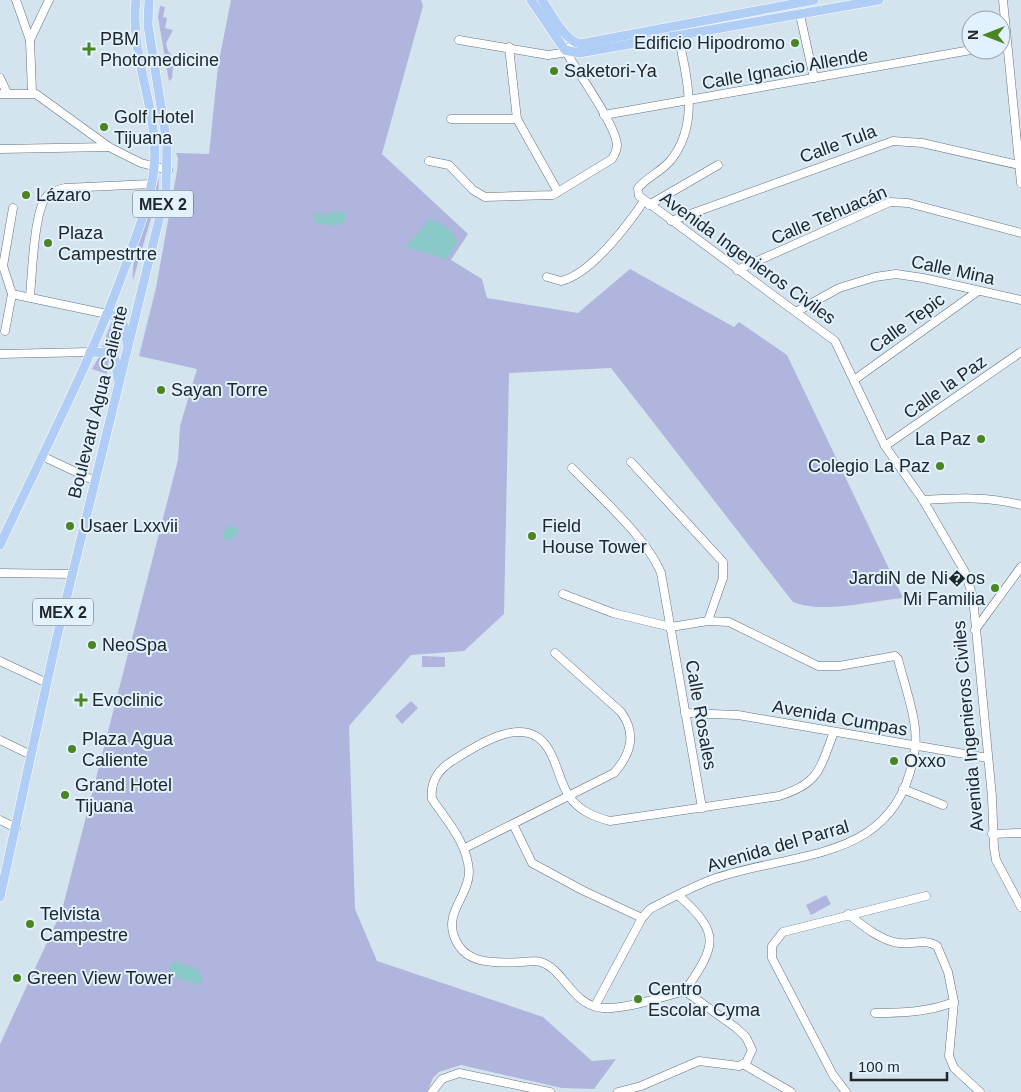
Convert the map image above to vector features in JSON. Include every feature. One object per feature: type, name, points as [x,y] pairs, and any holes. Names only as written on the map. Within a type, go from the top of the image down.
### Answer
[{"type":"main road","points":[[531,0],[565,50],[579,53],[879,0]]},
{"type":"main road","points":[[542,0],[575,43],[586,44],[814,0]]},
{"type":"main road","name":"Boulevard Agua Caliente","points":[[0,545],[107,314],[146,205],[154,168],[152,127],[136,38],[143,1]]},
{"type":"main road","name":"Boulevard Agua Caliente","points":[[0,897],[94,480],[166,191],[168,170],[167,144],[143,1]]},
{"type":"main road","points":[[107,314],[116,316],[124,324],[128,349]]},
{"type":"main road","points":[[90,352],[103,351],[111,353],[117,367],[118,387]]},
{"type":"street","points":[[16,0],[30,40],[32,93]]},
{"type":"street","points":[[30,40],[49,0]]},
{"type":"street","points":[[800,14],[814,78]]},
{"type":"street","points":[[676,26],[689,101]]},
{"type":"street","points":[[459,40],[548,55],[565,50],[575,43]]},
{"type":"street","points":[[509,47],[517,119],[558,192]]},
{"type":"street","points":[[429,161],[449,165],[473,190],[485,197],[545,196],[558,192],[612,159],[617,143],[604,115],[565,50]]},
{"type":"street","name":"Calle Ignacio Allende","points":[[604,115],[961,52]]},
{"type":"street","points":[[1006,60],[1021,183]]},
{"type":"street","points":[[0,78],[4,94],[32,93],[41,96],[110,147],[154,168],[168,170]]},
{"type":"street","name":"Avenida Ingenieros Civiles","points":[[689,101],[687,130],[681,146],[670,162],[642,184],[638,192],[647,203],[835,341],[885,446],[923,500],[965,572],[973,597],[992,797],[992,834],[996,860],[1021,907]]},
{"type":"street","points":[[451,119],[517,119]]},
{"type":"street","name":"Calle Tula","points":[[671,221],[893,140],[922,143],[1019,165]]},
{"type":"street","points":[[0,149],[110,147]]},
{"type":"street","points":[[547,276],[560,281],[579,272],[623,232],[647,203],[718,165]]},
{"type":"street","points":[[30,296],[40,212],[46,197],[54,191],[65,188],[151,184]]},
{"type":"street","name":"Calle Tehuacán","points":[[737,270],[890,202],[908,203],[1021,233]]},
{"type":"street","points":[[4,331],[12,294],[4,266],[13,208]]},
{"type":"street","name":"Calle Mina","points":[[796,312],[839,288],[875,277],[896,274],[1021,300]]},
{"type":"street","name":"Calle Tepic","points":[[854,380],[978,291]]},
{"type":"street","points":[[12,294],[30,296],[107,314]]},
{"type":"street","points":[[0,354],[90,352]]},
{"type":"street","name":"Calle la Paz","points":[[885,446],[1021,352]]},
{"type":"street","points":[[42,456],[94,480]]},
{"type":"street","points":[[632,462],[723,562],[725,571],[708,621]]},
{"type":"street","name":"Calle Rosales","points":[[572,468],[617,515],[656,562],[664,583],[702,808]]},
{"type":"street","points":[[923,500],[970,498],[1006,501],[1021,505]]},
{"type":"street","points":[[976,630],[1021,567]]},
{"type":"street","points":[[0,573],[72,574]]},
{"type":"street","points":[[563,594],[614,613],[671,627]]},
{"type":"street","name":"Avenida del Parral","points":[[595,1006],[642,918],[650,909],[716,878],[821,853],[863,837],[876,828],[894,807],[903,789],[916,747],[914,722],[898,659],[895,656],[825,667],[804,659],[739,625],[721,620],[671,627]]},
{"type":"street","points":[[465,848],[614,773],[628,753],[631,742],[631,730],[621,712],[555,653]]},
{"type":"street","points":[[0,662],[47,683]]},
{"type":"street","name":"Avenida Cumpas","points":[[686,713],[738,715],[988,758]]},
{"type":"street","points":[[678,895],[699,914],[707,927],[710,937],[707,956],[685,991],[620,1006],[595,1006],[575,994],[549,966],[540,961],[491,964],[480,961],[459,946],[451,928],[454,911],[467,883],[469,872],[465,848],[432,799],[431,790],[434,778],[451,762],[499,736],[514,730],[524,732],[543,740],[549,748],[569,797],[589,815],[610,821],[779,796],[799,790],[811,781],[819,771],[834,732]]},
{"type":"street","points":[[0,740],[31,755]]},
{"type":"street","points":[[903,789],[943,805]]},
{"type":"street","points":[[0,820],[16,828]]},
{"type":"street","points":[[513,824],[532,863],[582,890],[642,918]]},
{"type":"street","points":[[992,834],[1021,833]]},
{"type":"street","points":[[846,1092],[832,1075],[772,958],[772,946],[783,932],[848,914],[926,896]]},
{"type":"street","points":[[848,914],[887,940],[899,944],[927,942],[937,946],[948,972],[954,1002],[949,1056],[954,1068],[980,1092]]},
{"type":"street","points":[[618,1092],[641,1086],[699,1061],[730,1065],[743,1064],[748,1060],[752,1050],[746,1037],[685,991]]},
{"type":"street","points":[[875,1012],[907,1013],[937,1008],[954,1002]]},
{"type":"street","points":[[743,1064],[791,1092]]},
{"type":"street","points":[[432,1092],[442,1079],[459,1073],[550,1092]]},
{"type":"shaded area","points":[[231,0],[421,0],[423,6],[382,154],[468,234],[451,260],[482,279],[487,298],[578,313],[630,269],[734,327],[739,322],[787,355],[903,598],[833,607],[818,607],[793,602],[611,368],[509,373],[504,614],[464,651],[411,655],[349,726],[355,909],[377,961],[543,1017],[592,1061],[616,1059],[594,1089],[562,1088],[461,1065],[439,1072],[433,1078],[427,1092],[0,1092],[0,1044],[62,910],[178,460],[180,426],[197,369],[139,356],[156,288],[177,171],[178,158],[176,153],[209,154],[218,66]]},
{"type":"shaded area","points":[[160,6],[165,7],[163,17],[167,18],[165,28],[173,30],[166,43],[168,51],[174,58],[172,78],[169,81],[158,17]]},
{"type":"shaded area","points":[[159,176],[158,194],[133,280],[138,245]]},
{"type":"shaded area","points":[[336,211],[344,211],[346,217],[342,224],[325,225],[315,222],[314,213],[324,215]]},
{"type":"shaded area","points":[[429,220],[438,222],[446,227],[453,234],[457,242],[447,259],[406,247]]},
{"type":"shaded area","points":[[112,321],[118,322],[120,326],[114,351],[111,348],[102,347]]},
{"type":"shaded area","points":[[100,355],[109,359],[107,374],[92,369]]},
{"type":"shaded area","points":[[226,526],[237,527],[237,534],[231,540],[225,540],[223,537]]},
{"type":"shaded area","points":[[422,656],[445,657],[445,667],[422,667]]},
{"type":"shaded area","points":[[411,701],[418,708],[402,724],[395,716]]},
{"type":"shaded area","points":[[826,895],[831,904],[811,915],[806,905]]},
{"type":"shaded area","points":[[172,962],[179,962],[200,971],[202,982],[196,985],[170,975],[169,970]]},
{"type":"place","name":"Edificio Hipodromo","points":[[795,43]]},
{"type":"place","name":"PBM Photomedicine","points":[[89,49]]},
{"type":"place","name":"Saketori-Ya","points":[[554,71]]},
{"type":"place","name":"Golf Hotel Tijuana","points":[[104,127]]},
{"type":"place","name":"Lázaro","points":[[26,195]]},
{"type":"place","name":"Plaza Campestrtre","points":[[48,243]]},
{"type":"place","name":"Sayan Torre","points":[[161,390]]},
{"type":"place","name":"La Paz","points":[[981,439]]},
{"type":"place","name":"Colegio La Paz","points":[[940,466]]},
{"type":"place","name":"Usaer Lxxvii","points":[[70,526]]},
{"type":"place","name":"Field House Tower","points":[[532,536]]},
{"type":"place","name":"JardiN de Ni�os Mi Familia","points":[[995,588]]},
{"type":"place","name":"NeoSpa","points":[[92,645]]},
{"type":"place","name":"Evoclinic","points":[[81,700]]},
{"type":"place","name":"Plaza Agua Caliente","points":[[72,749]]},
{"type":"place","name":"Oxxo","points":[[894,761]]},
{"type":"place","name":"Grand Hotel Tijuana","points":[[65,795]]},
{"type":"place","name":"Telvista Campestre","points":[[30,924]]},
{"type":"place","name":"Green View Tower","points":[[17,978]]},
{"type":"place","name":"Centro Escolar Cyma","points":[[638,999]]}]
